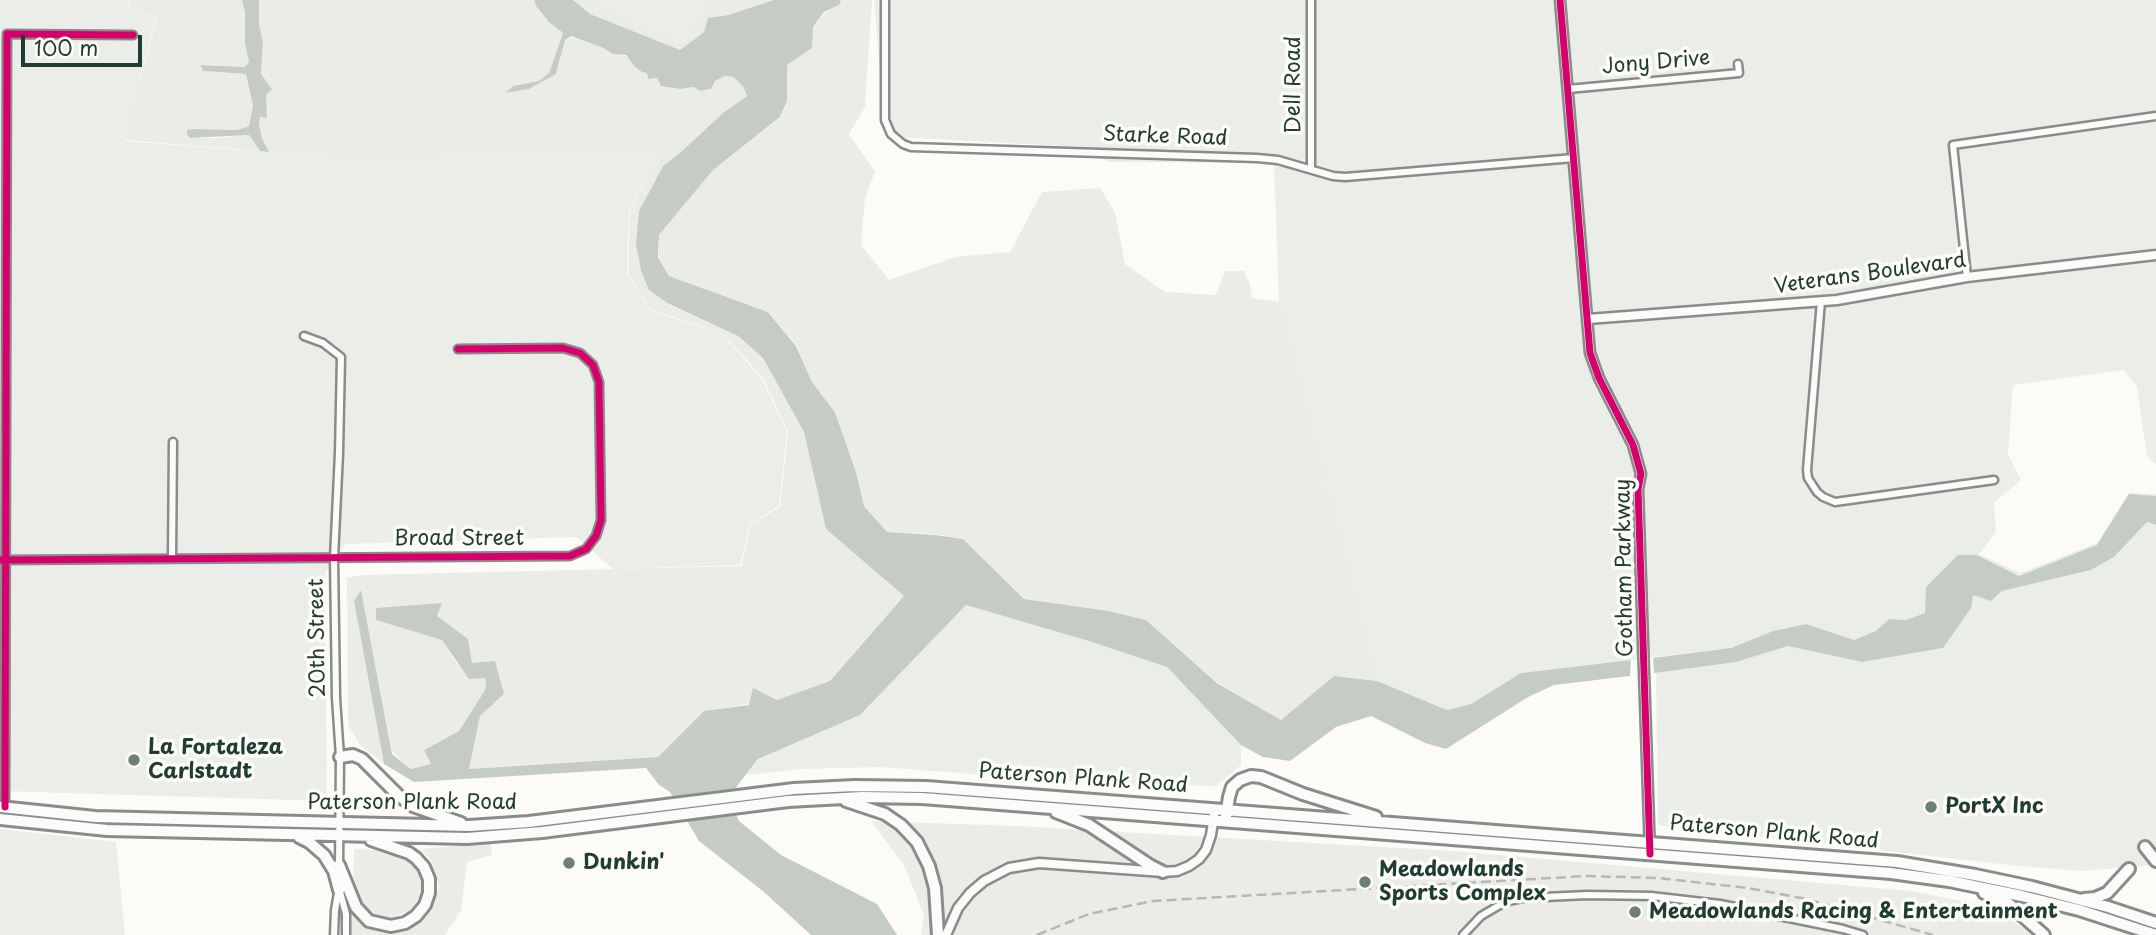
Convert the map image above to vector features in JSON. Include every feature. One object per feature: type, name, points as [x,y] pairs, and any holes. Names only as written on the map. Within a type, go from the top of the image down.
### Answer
[{"type":"main road","points":[[340,757],[349,754],[362,759],[399,796],[413,806],[469,826]]},
{"type":"main road","points":[[1226,816],[1230,792],[1236,783],[1256,776],[1392,822]]},
{"type":"main road","name":"Paterson Plank Road","points":[[2,807],[95,817],[340,830],[362,836],[452,838],[503,836],[740,801],[807,788],[899,786],[1226,816],[1906,864],[1995,878],[2082,900],[2116,915]]},
{"type":"main road","points":[[833,798],[880,811],[896,820],[912,836],[921,849],[932,876],[938,910],[938,935]]},
{"type":"main road","name":"Paterson Plank Road","points":[[740,801],[922,798],[1040,807],[1214,814]]},
{"type":"main road","points":[[1040,807],[1084,822],[1163,872]]},
{"type":"main road","name":"Paterson Plank Road","points":[[0,819],[107,830],[293,834],[469,826],[671,810]]},
{"type":"main road","name":"Paterson Plank Road","points":[[1226,816],[1392,822],[1861,870],[1964,884],[2156,923]]},
{"type":"main road","points":[[293,834],[309,842],[324,855],[334,871],[339,890]]},
{"type":"main road","points":[[339,866],[356,906],[369,921],[398,925],[411,920],[421,911],[429,886],[427,873],[420,861],[409,853],[362,836]]},
{"type":"main road","points":[[2146,847],[2156,861]]},
{"type":"main road","points":[[2082,900],[2107,893],[2129,869]]},
{"type":"main road","points":[[1964,884],[2009,904],[2044,935]]},
{"type":"main road","points":[[2112,935],[2116,915],[2156,934]]},
{"type":"street","name":"Starke Road","points":[[885,0],[885,120],[891,134],[903,144],[914,148],[1257,158],[1278,160],[1345,177],[1574,158]]},
{"type":"street","name":"Dell Road","points":[[1311,0],[1311,169]]},
{"type":"street","name":"Gotham Parkway","points":[[1560,0],[1593,365],[1633,446],[1641,474],[1638,489],[1650,848]]},
{"type":"street","points":[[2,807],[7,34],[133,35]]},
{"type":"street","name":"Jony Drive","points":[[1568,89],[1739,73],[1738,64]]},
{"type":"street","points":[[1967,277],[1953,145],[2156,116]]},
{"type":"street","name":"Veterans Boulevard","points":[[1588,318],[1821,301],[1967,277],[2156,255]]},
{"type":"street","points":[[1821,301],[1807,470],[1811,486],[1816,492],[1835,502],[1994,480]]},
{"type":"street","name":"20th Street","points":[[304,336],[323,343],[341,356],[340,453],[334,558],[336,698],[340,757],[339,890]]},
{"type":"street","name":"Broad Street","points":[[2,560],[570,556],[586,549],[596,537],[601,520],[599,382],[593,365],[580,353],[563,348],[458,349]]},
{"type":"street","points":[[172,558],[173,442]]},
{"type":"street","points":[[946,935],[958,908],[970,893],[984,881],[1009,868],[1040,863],[1163,872],[1183,869],[1199,859],[1208,845],[1214,814]]},
{"type":"street","points":[[334,935],[339,890]]},
{"type":"street","points":[[339,890],[346,914],[346,935]]},
{"type":"street","points":[[1463,935],[1481,916],[1505,902],[1523,898],[1587,895],[1651,896],[1720,904],[1863,935]]},
{"type":"shaded area","points":[[0,0],[128,0],[129,8],[156,18],[124,141],[439,161],[440,151],[661,149],[629,211],[627,273],[650,310],[722,334],[762,379],[787,432],[779,506],[750,524],[740,565],[613,569],[576,537],[346,544],[325,573],[327,801],[0,791]]},
{"type":"shaded area","points":[[128,0],[242,0],[249,62],[245,67],[200,65],[203,71],[246,74],[253,106],[249,126],[237,130],[193,129],[187,130],[187,134],[191,138],[249,135],[260,151],[124,140],[157,18],[130,8]]},
{"type":"shaded area","points":[[242,0],[259,0],[259,24],[263,42],[261,74],[272,89],[266,95],[267,118],[260,117],[259,124],[269,152],[260,151],[249,135],[190,138],[187,134],[187,130],[193,129],[237,130],[249,126],[253,106],[246,74],[203,71],[200,65],[245,67],[249,62]]},
{"type":"shaded area","points":[[259,0],[534,0],[549,22],[563,33],[549,73],[539,81],[513,86],[506,93],[529,89],[556,74],[565,40],[571,37],[613,54],[626,56],[634,66],[647,73],[648,79],[657,78],[661,86],[680,89],[694,87],[701,91],[711,89],[715,81],[725,76],[733,77],[743,86],[747,96],[723,113],[663,166],[639,211],[669,305],[738,336],[763,358],[804,432],[826,529],[904,596],[830,681],[777,700],[704,711],[658,757],[468,769],[480,716],[504,694],[471,663],[436,616],[441,603],[425,633],[442,640],[457,664],[486,678],[485,690],[459,731],[424,750],[432,764],[411,769],[392,751],[361,590],[354,601],[384,764],[361,746],[348,725],[347,578],[362,575],[741,566],[751,524],[780,507],[788,432],[763,378],[723,334],[650,309],[628,273],[630,211],[661,149],[440,151],[440,161],[269,152],[259,124],[260,117],[267,118],[266,94],[272,89],[261,74],[263,42],[259,23]]},
{"type":"shaded area","points":[[534,0],[573,0],[590,14],[680,50],[704,32],[708,18],[728,15],[774,0],[841,0],[839,5],[824,12],[813,27],[812,48],[787,65],[787,101],[780,117],[713,170],[659,235],[658,257],[669,276],[768,312],[796,346],[812,382],[835,412],[856,472],[864,506],[887,532],[963,539],[1024,599],[1109,611],[1146,620],[1217,683],[1281,720],[1334,676],[1377,681],[1447,710],[1471,704],[1521,673],[1631,660],[1630,676],[1554,685],[1528,697],[1446,749],[1425,743],[1371,716],[1336,727],[1290,761],[1263,757],[1241,745],[1167,667],[966,605],[860,715],[758,759],[737,786],[730,801],[739,821],[781,855],[877,904],[897,935],[811,935],[764,892],[699,841],[670,792],[659,785],[646,768],[414,782],[384,764],[354,601],[361,590],[392,754],[411,769],[431,764],[424,750],[459,731],[485,690],[486,678],[469,679],[442,640],[376,620],[376,608],[442,603],[437,616],[468,639],[472,663],[495,661],[504,694],[480,716],[469,769],[658,757],[704,711],[749,705],[753,688],[777,700],[830,681],[904,596],[826,529],[804,432],[763,358],[738,336],[669,304],[649,290],[641,270],[636,244],[639,211],[663,166],[723,113],[747,96],[743,86],[733,77],[725,76],[715,81],[711,89],[700,91],[694,87],[680,89],[661,86],[657,78],[648,79],[647,73],[634,66],[626,55],[613,54],[571,36],[565,40],[556,74],[529,89],[505,93],[513,86],[539,81],[549,73],[563,33],[549,22]]},
{"type":"shaded area","points":[[573,0],[589,0],[681,43],[710,0],[774,0],[728,15],[708,18],[704,32],[680,50],[590,14]]},
{"type":"shaded area","points":[[589,0],[710,0],[681,43]]},
{"type":"shaded area","points":[[841,0],[872,0],[865,107],[849,134],[875,172],[865,198],[861,245],[889,280],[955,257],[1010,252],[1042,192],[1100,188],[1115,212],[1125,264],[1165,292],[1216,295],[1225,271],[1244,271],[1252,298],[1279,302],[1377,681],[1334,676],[1281,720],[1217,682],[1146,620],[1109,611],[1024,599],[963,539],[936,534],[887,532],[864,506],[856,471],[835,411],[812,382],[797,346],[769,312],[669,276],[659,257],[659,235],[713,170],[781,117],[787,101],[787,65],[812,48],[813,27]]},
{"type":"shaded area","points":[[874,0],[2156,0],[2156,465],[2147,456],[2137,387],[2124,370],[2013,385],[2008,454],[2021,480],[1994,503],[1996,532],[1979,554],[2020,573],[2097,543],[2129,493],[2156,496],[2129,495],[2098,545],[2019,576],[1977,555],[1925,613],[1906,620],[1889,619],[1877,631],[1854,640],[1806,624],[1773,631],[1731,648],[1521,673],[1471,704],[1447,710],[1377,681],[1299,388],[1279,302],[1274,163],[1110,162],[1063,146],[897,137],[884,118]]},
{"type":"shaded area","points":[[2129,494],[2156,496],[2156,525],[2147,522],[2114,557],[2091,570],[2002,591],[1991,601],[1973,595],[1971,608],[1943,648],[1862,662],[1788,646],[1736,662],[1654,673],[1653,658],[1731,648],[1773,631],[1806,624],[1854,640],[1876,631],[1889,619],[1906,620],[1925,613],[1926,587],[1958,555],[1977,555],[2019,576],[2097,545]]},
{"type":"shaded area","points":[[2147,522],[2156,525],[2156,865],[2082,871],[1658,825],[1656,672],[1736,662],[1788,646],[1862,662],[1943,648],[1973,595],[1991,601],[2002,591],[2091,570],[2114,557]]},
{"type":"shaded area","points":[[966,605],[1167,667],[1241,745],[1241,765],[1216,786],[1177,785],[1176,789],[880,767],[802,769],[747,775],[758,759],[860,715]]},
{"type":"shaded area","name":"Meadowlands Sports Complex","points":[[871,821],[1017,826],[1454,851],[1912,891],[1996,908],[2032,935],[921,935],[924,915],[904,865]]},
{"type":"shaded area","points":[[0,829],[116,842],[125,935],[0,935]]},
{"type":"shaded area","points":[[491,843],[492,855],[467,862],[461,911],[445,935],[351,935],[350,911],[370,928],[406,929],[431,912],[439,887],[431,861],[421,849]]},
{"type":"shaded area","points":[[354,849],[384,850],[410,861],[423,879],[420,898],[410,910],[389,919],[370,914],[357,901],[353,890]]},
{"type":"pier","points":[[737,788],[733,801],[739,814],[684,821],[669,797]]},
{"type":"railway","points":[[1037,935],[1089,914],[1153,901],[1586,876],[1658,878],[1748,888],[1807,899],[1933,935]]},
{"type":"cycle path","points":[[1560,0],[1590,353],[1599,378],[1633,445],[1641,474],[1638,489],[1650,854]]},
{"type":"cycle path","points":[[5,807],[7,34],[133,35]]},
{"type":"cycle path","points":[[0,560],[570,556],[586,549],[596,536],[601,520],[599,382],[593,365],[580,353],[563,348],[458,349]]},
{"type":"place","name":"La Fortaleza Carlstadt","points":[[134,760]]},
{"type":"place","name":"PortX Inc","points":[[1931,807]]},
{"type":"place","name":"Dunkin'","points":[[569,863]]},
{"type":"place","name":"Meadowlands Sports Complex","points":[[1365,882]]},
{"type":"place","name":"Meadowlands Racing & Entertainment","points":[[1635,912]]}]
